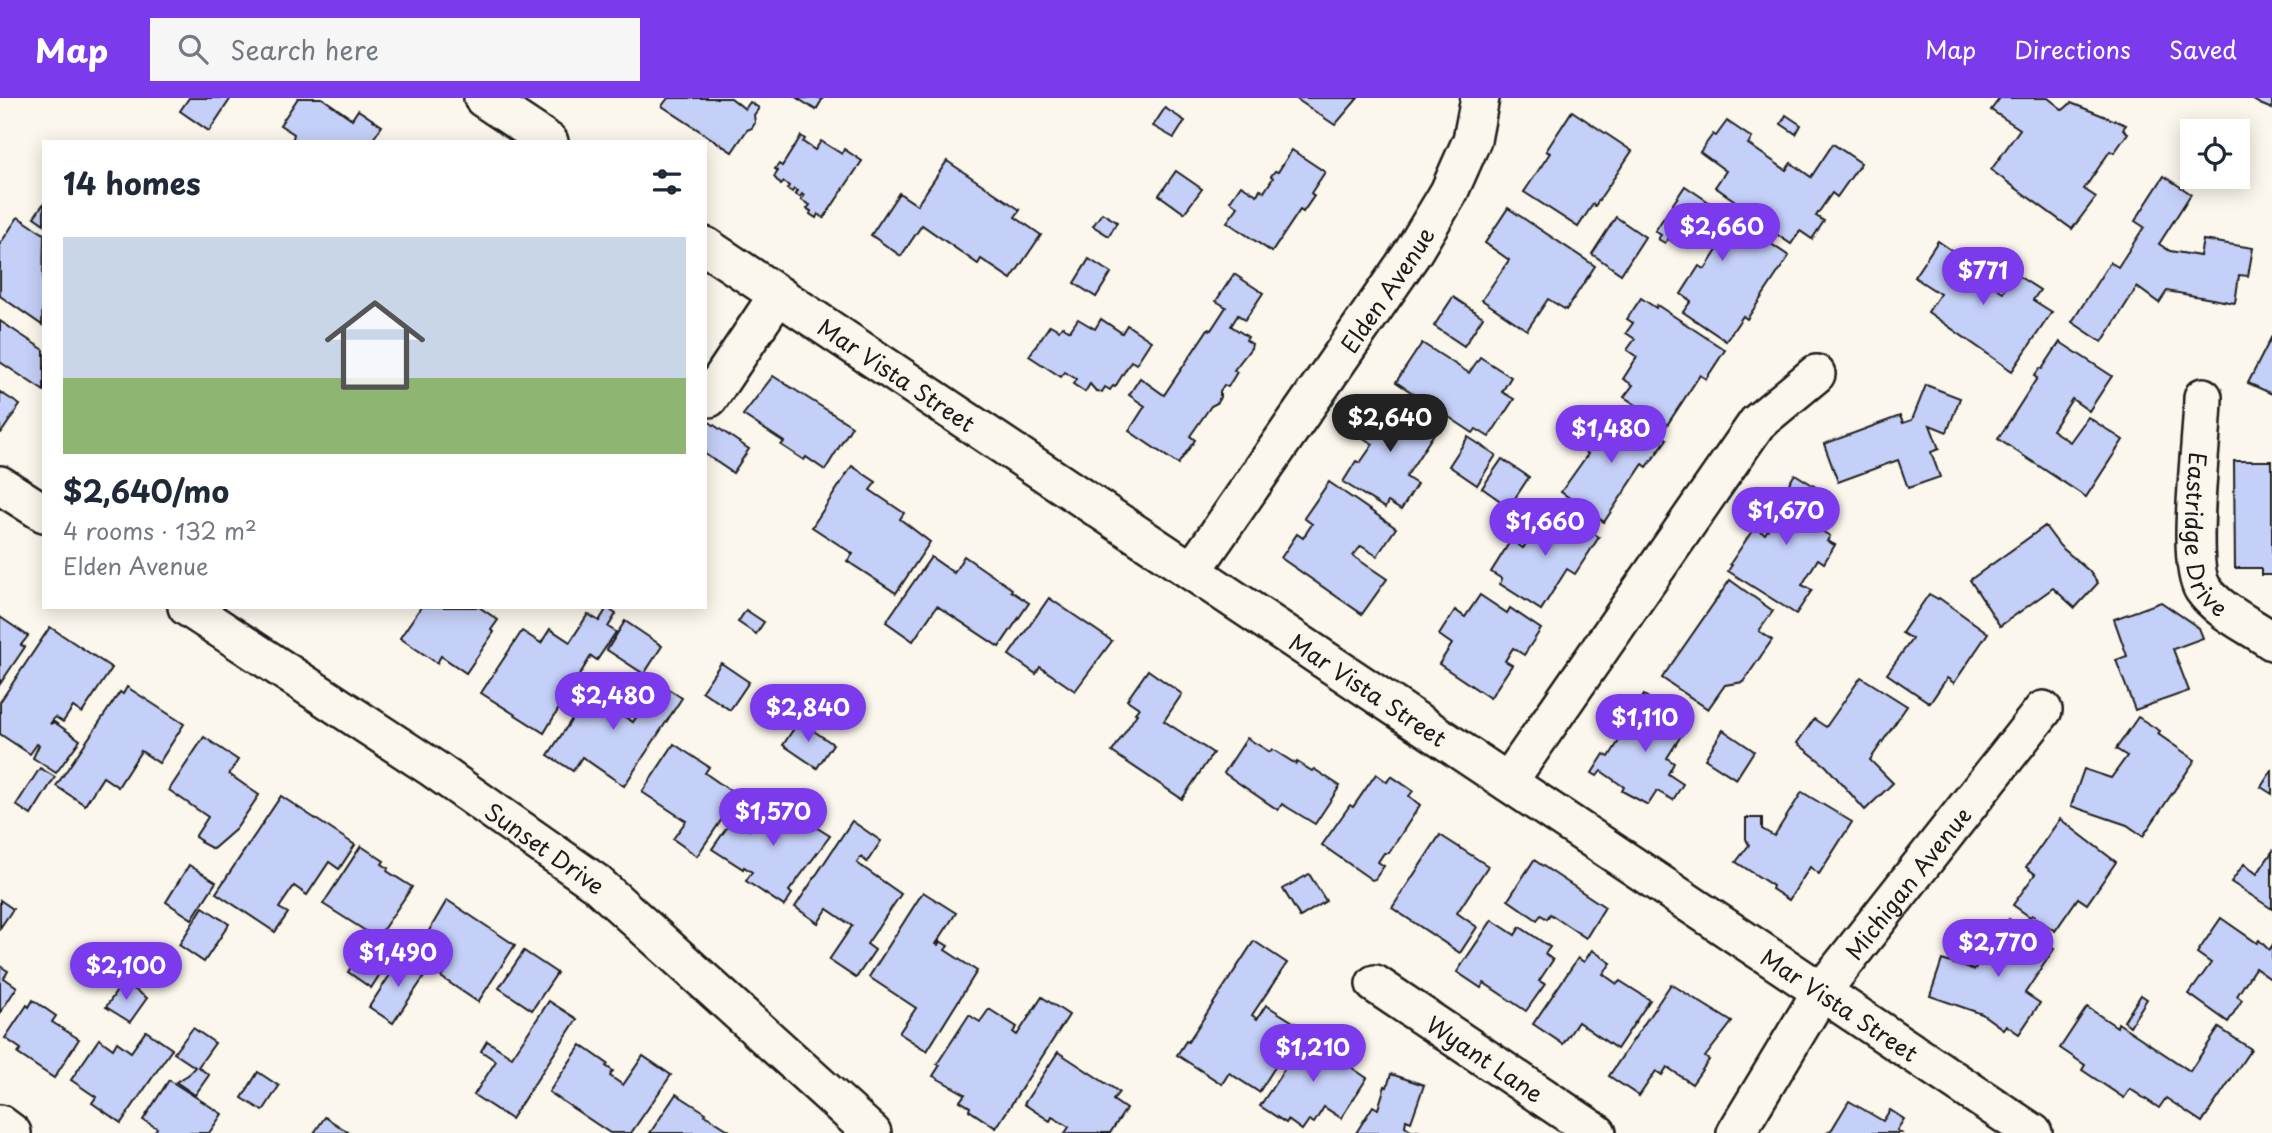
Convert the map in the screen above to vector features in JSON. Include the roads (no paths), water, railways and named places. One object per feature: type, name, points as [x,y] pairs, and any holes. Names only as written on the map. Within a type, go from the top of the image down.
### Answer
[{"type":"street","points":[[483,98],[546,140]]},
{"type":"street","name":"Elden Avenue","points":[[1193,570],[1413,252],[1449,192],[1472,139],[1480,98]]},
{"type":"street","name":"Mar Vista Street","points":[[707,247],[2033,1133]]},
{"type":"street","points":[[709,398],[778,295]]},
{"type":"street","points":[[1508,782],[1757,423],[1816,374]]},
{"type":"street","name":"Eastridge Drive","points":[[2203,397],[2194,553],[2202,588],[2219,606],[2272,641]]},
{"type":"street","points":[[0,485],[42,512]]},
{"type":"street","name":"Sunset Drive","points":[[190,609],[434,769],[596,883],[872,1133]]},
{"type":"street","name":"Michigan Avenue","points":[[1736,1133],[1821,992],[2043,710]]},
{"type":"street","name":"Wyant Lane","points":[[1375,984],[1597,1133]]},
{"type":"street","points":[[0,1125],[12,1133]]}]
